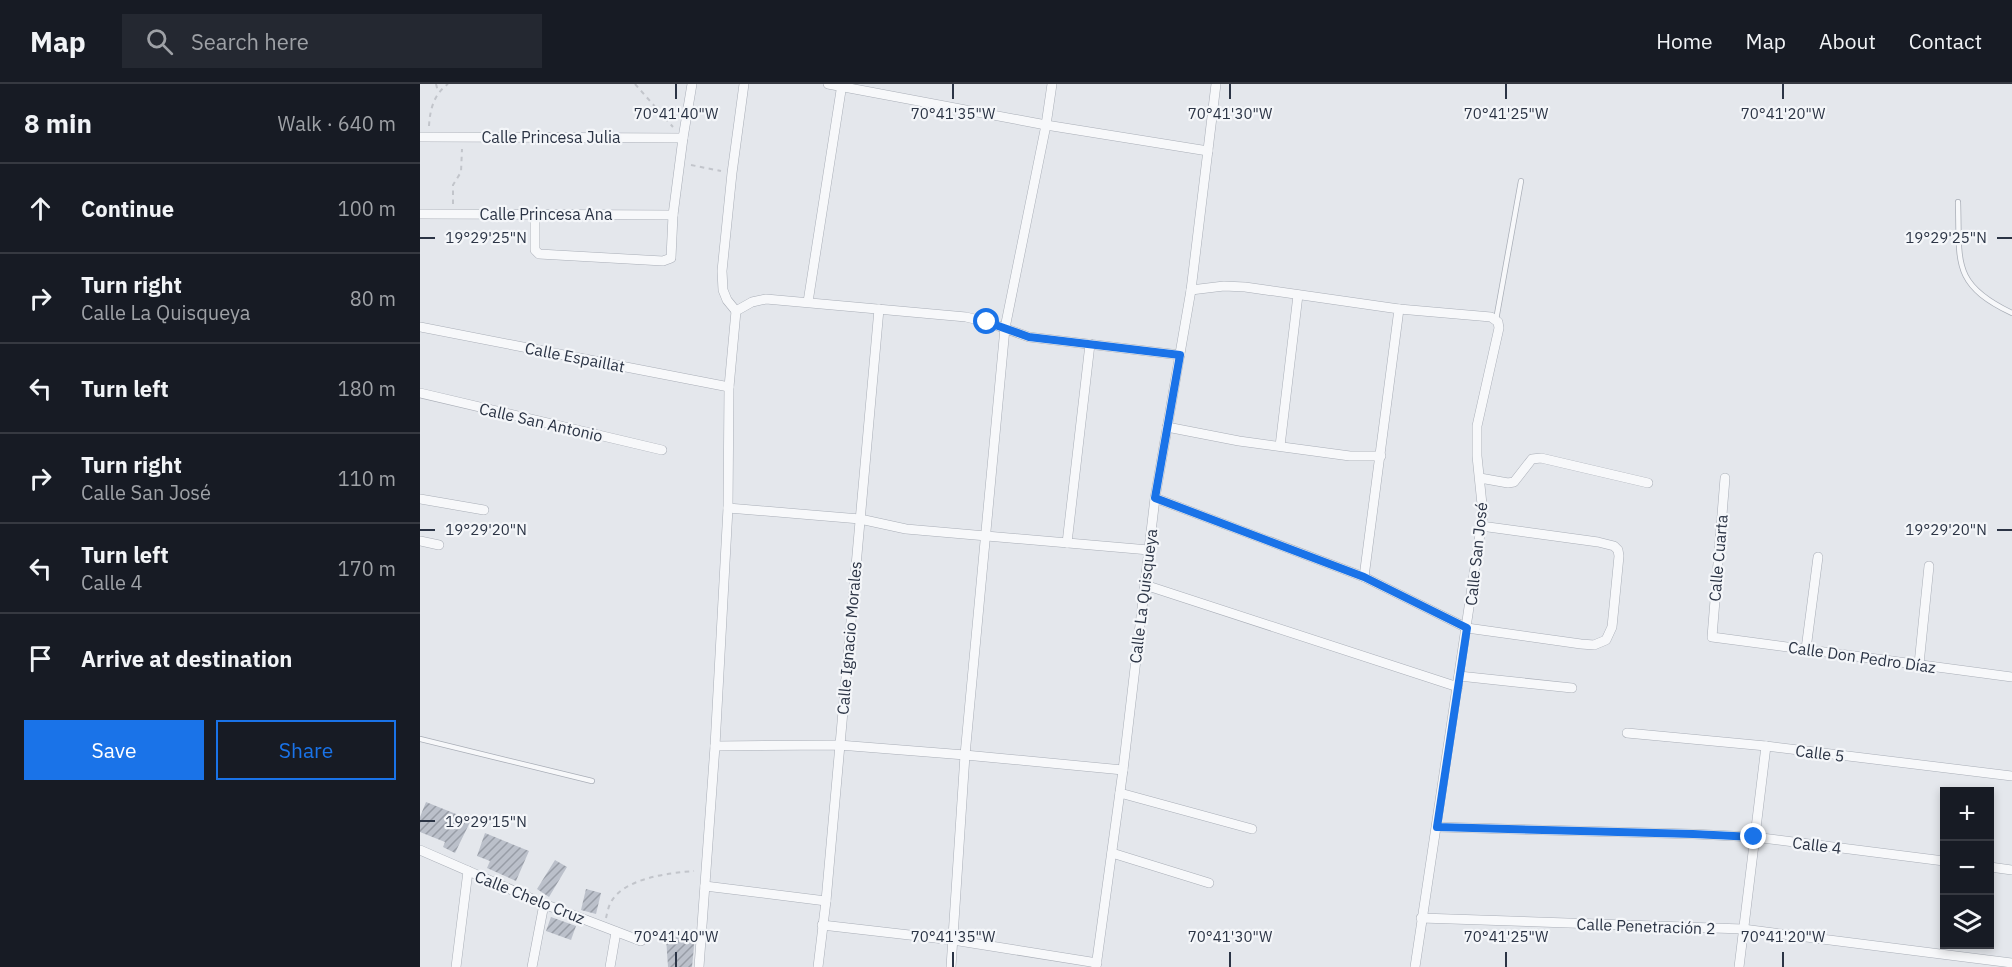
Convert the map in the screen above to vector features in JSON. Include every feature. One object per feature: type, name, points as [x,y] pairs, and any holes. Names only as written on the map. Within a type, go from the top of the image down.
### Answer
[{"type":"street","points":[[535,214],[535,250],[539,254],[663,261],[671,258],[673,215],[692,84]]},
{"type":"street","points":[[699,967],[715,746],[728,508],[729,387],[736,312],[723,290],[722,271],[744,84]]},
{"type":"street","points":[[828,84],[1046,125],[1208,151]]},
{"type":"street","points":[[951,967],[965,755],[1005,328],[1046,125],[1052,84]]},
{"type":"street","name":"Calle La Quisqueya","points":[[1096,965],[1120,794],[1155,498],[1191,290],[1216,84]]},
{"type":"street","points":[[808,302],[842,85]]},
{"type":"street","name":"Calle Princesa Julia","points":[[424,137],[683,138]]},
{"type":"street","name":"Calle Princesa Ana","points":[[420,214],[673,215]]},
{"type":"street","points":[[1191,290],[1224,286],[1399,309],[1491,317],[1496,320]]},
{"type":"street","points":[[1280,446],[1298,295]]},
{"type":"street","points":[[736,312],[752,302],[766,299],[966,317],[1029,337],[1180,355]]},
{"type":"street","name":"Calle Ignacio Morales","points":[[818,967],[826,901],[879,309]]},
{"type":"street","points":[[1364,577],[1399,309]]},
{"type":"street","name":"Calle San José","points":[[1415,967],[1482,526],[1476,426],[1499,328],[1496,320]]},
{"type":"street","name":"Calle Espaillat","points":[[420,327],[729,387]]},
{"type":"street","points":[[1067,543],[1090,344]]},
{"type":"street","name":"Calle San Antonio","points":[[420,393],[662,450]]},
{"type":"street","points":[[1167,427],[1239,441],[1350,456],[1381,456]]},
{"type":"street","points":[[1480,478],[1514,482],[1533,459],[1541,458],[1648,483]]},
{"type":"street","name":"Calle Cuarta","points":[[1712,637],[1725,478]]},
{"type":"street","points":[[1155,498],[1364,577],[1467,628],[1594,645],[1606,640],[1612,627],[1619,564],[1618,550],[1614,546],[1482,526]]},
{"type":"street","points":[[420,499],[484,510]]},
{"type":"street","points":[[728,508],[860,519],[906,529],[1149,550]]},
{"type":"street","points":[[420,541],[439,545]]},
{"type":"street","points":[[1806,649],[1818,557]]},
{"type":"street","points":[[1919,664],[1929,566]]},
{"type":"street","points":[[1145,585],[1458,687]]},
{"type":"street","name":"Calle Don Pedro Díaz","points":[[1712,637],[2012,677]]},
{"type":"street","points":[[1459,676],[1572,688]]},
{"type":"street","name":"Calle 5","points":[[1627,733],[1766,746],[2012,776]]},
{"type":"street","points":[[715,746],[839,745],[1123,770]]},
{"type":"street","points":[[1739,967],[1766,746]]},
{"type":"street","points":[[1120,794],[1252,829]]},
{"type":"street","name":"Calle 4","points":[[1437,827],[1754,837],[1940,860]]},
{"type":"street","name":"Calle Chelo Cruz","points":[[420,850],[544,904],[641,941]]},
{"type":"street","points":[[1112,852],[1209,883]]},
{"type":"street","points":[[1994,868],[2012,870]]},
{"type":"street","points":[[456,967],[468,871]]},
{"type":"street","points":[[705,886],[826,901]]},
{"type":"street","points":[[532,967],[544,904]]},
{"type":"street","name":"Calle Penetración 2","points":[[1421,918],[1743,929],[2012,963]]},
{"type":"street","points":[[822,925],[953,940],[1096,965]]},
{"type":"street","points":[[610,967],[616,932]]},
{"type":"lane","points":[[1496,320],[1521,181]]},
{"type":"lane","points":[[1958,202],[1960,259],[1964,273],[1970,285],[1984,298],[2012,313]]},
{"type":"lane","points":[[420,739],[592,781]]},
{"type":"path","points":[[436,84],[438,92]]},
{"type":"path","points":[[424,137],[429,114],[438,92],[448,84]]},
{"type":"path","points":[[635,84],[683,138]]},
{"type":"path","points":[[453,214],[453,185],[461,172],[463,137]]},
{"type":"path","points":[[680,163],[732,173]]},
{"type":"path","points":[[604,927],[610,904],[618,893],[635,883],[666,873],[706,870]]},
{"type":"building","points":[[426,802],[471,820],[455,853],[443,847],[445,842],[420,832],[420,817]]},
{"type":"building","points":[[485,833],[529,851],[516,881],[487,868],[490,861],[477,856]]},
{"type":"building","points":[[555,860],[567,867],[549,897],[537,889]]},
{"type":"building","points":[[586,889],[601,893],[596,914],[581,910]]},
{"type":"building","points":[[551,917],[576,926],[571,940],[546,931]]},
{"type":"building","points":[[695,936],[692,967],[668,967],[666,937]]},
{"type":"route","points":[[987,322],[1029,337],[1180,355],[1155,498],[1364,577],[1467,628],[1437,827],[1754,837]]}]
